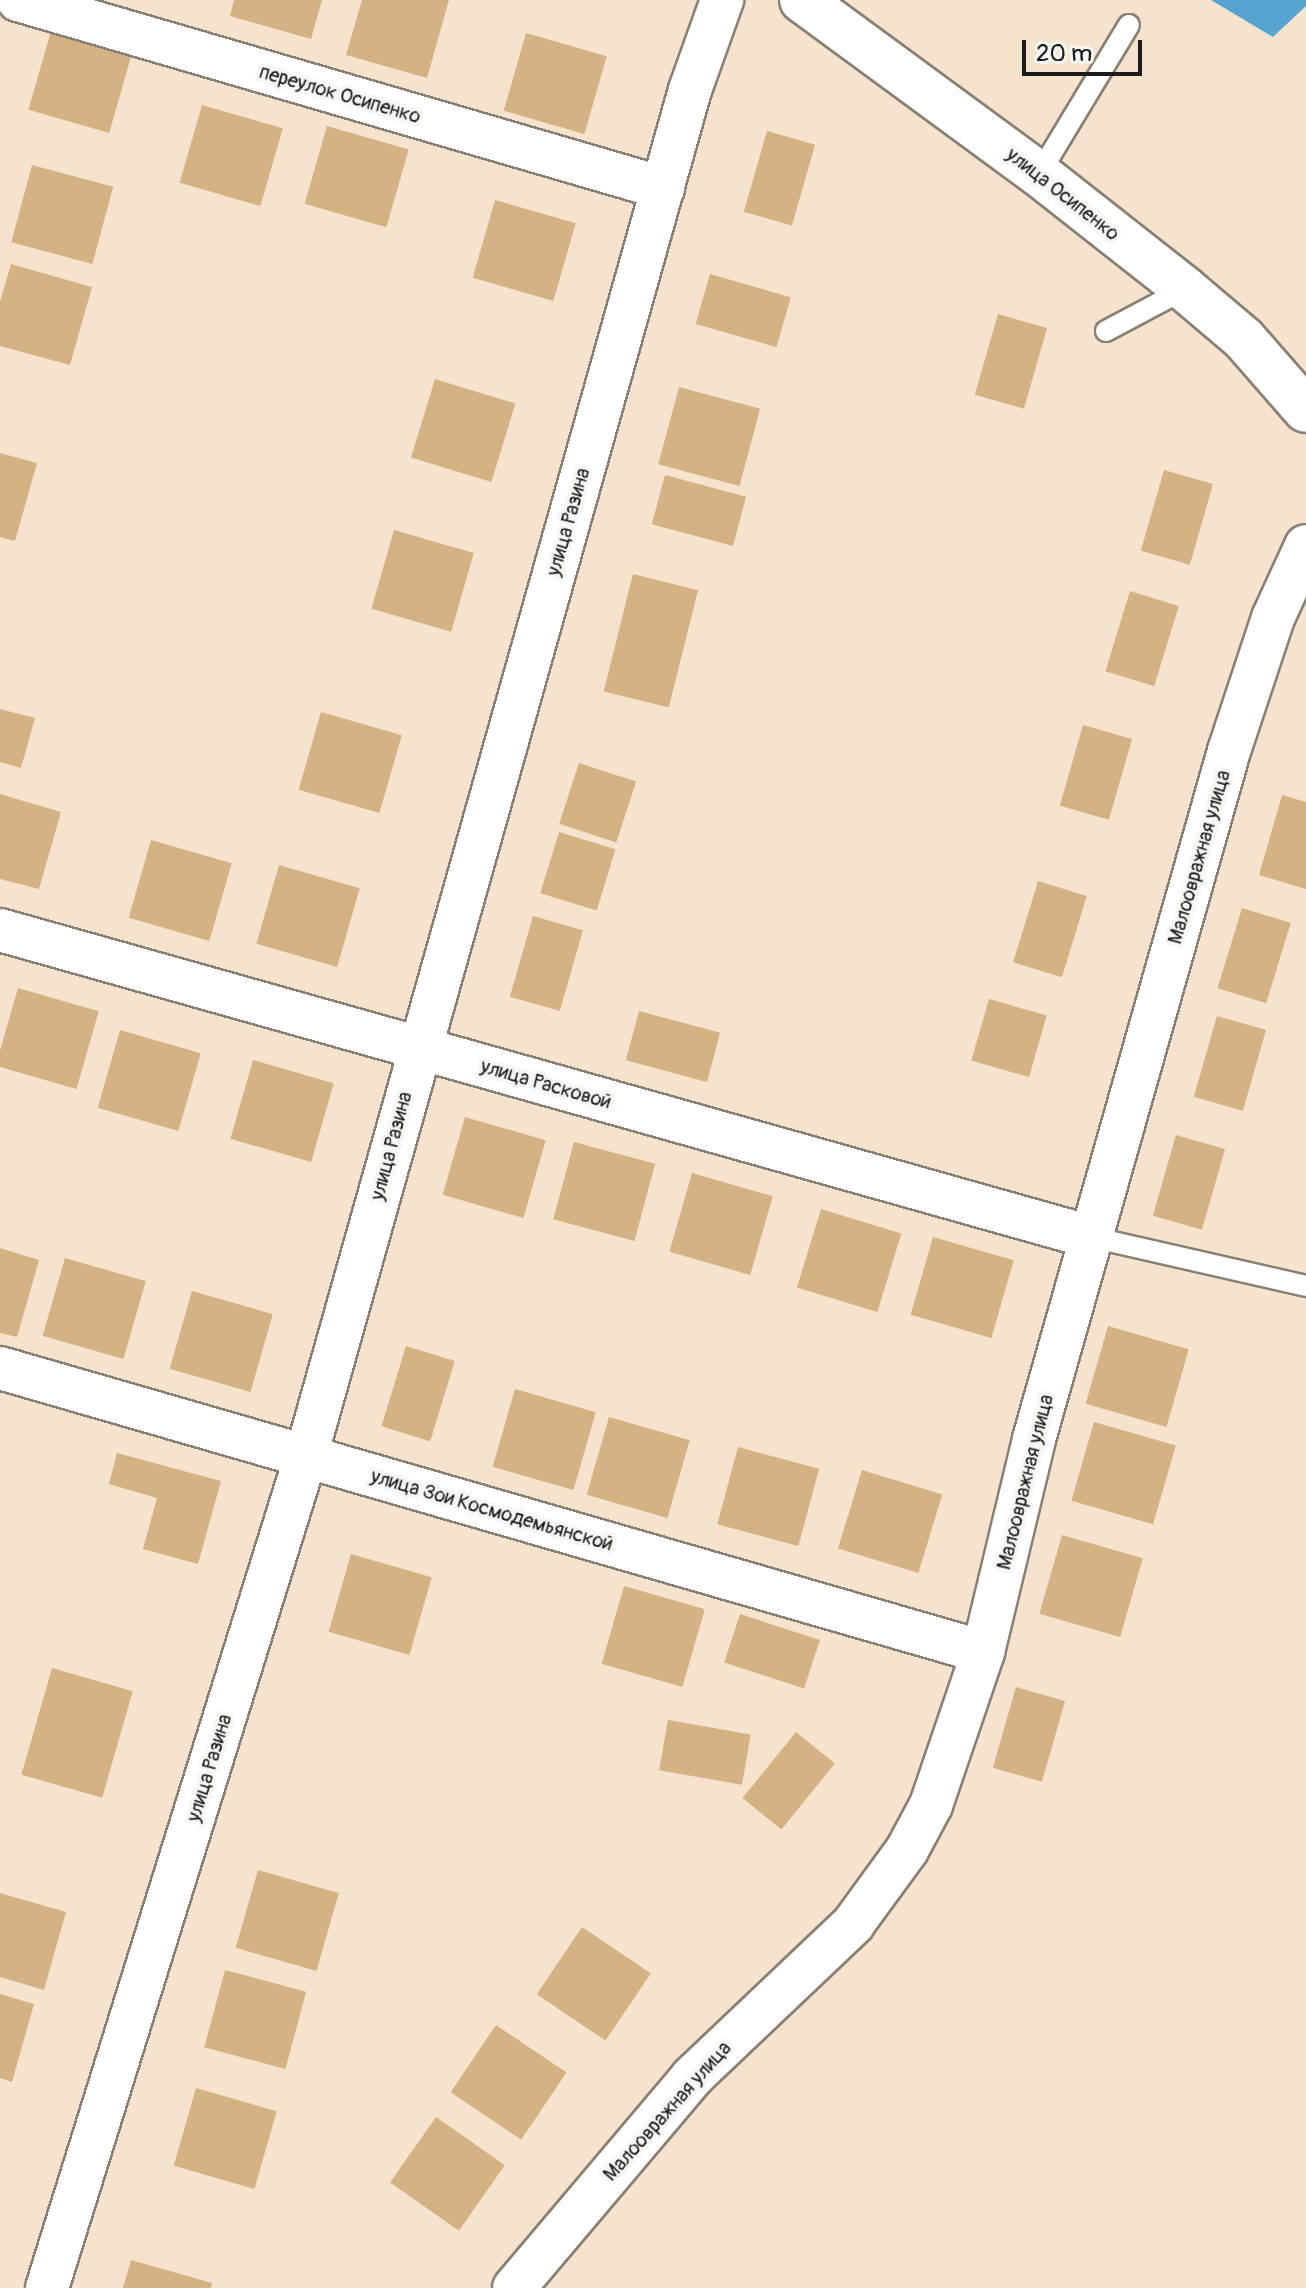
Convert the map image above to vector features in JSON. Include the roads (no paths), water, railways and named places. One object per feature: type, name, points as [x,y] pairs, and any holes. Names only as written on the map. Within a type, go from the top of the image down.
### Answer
[{"type":"street","name":"переулок Осипенко","points":[[18,0],[663,188]]},
{"type":"street","name":"улица Разина","points":[[47,2288],[306,1456],[418,1048],[663,188],[722,0]]},
{"type":"street","name":"улица Осипенко","points":[[802,0],[1039,174],[1185,289],[1244,339],[1306,410]]},
{"type":"street","name":"Малоовражная улица","points":[[514,2288],[692,2077],[853,1924],[884,1884],[931,1805],[983,1652],[1034,1439],[1249,683],[1306,546]]},
{"type":"street","name":"улица Расковой","points":[[0,930],[1091,1237]]},
{"type":"street","name":"улица Зои Космодемьянской","points":[[0,1368],[983,1652]]},
{"type":"lane","points":[[1039,174],[1129,25]]},
{"type":"lane","points":[[1106,331],[1185,289]]},
{"type":"lane","points":[[1091,1237],[1306,1286]]},
{"type":"water","points":[[1211,0],[1306,0],[1306,6],[1273,37]]}]
